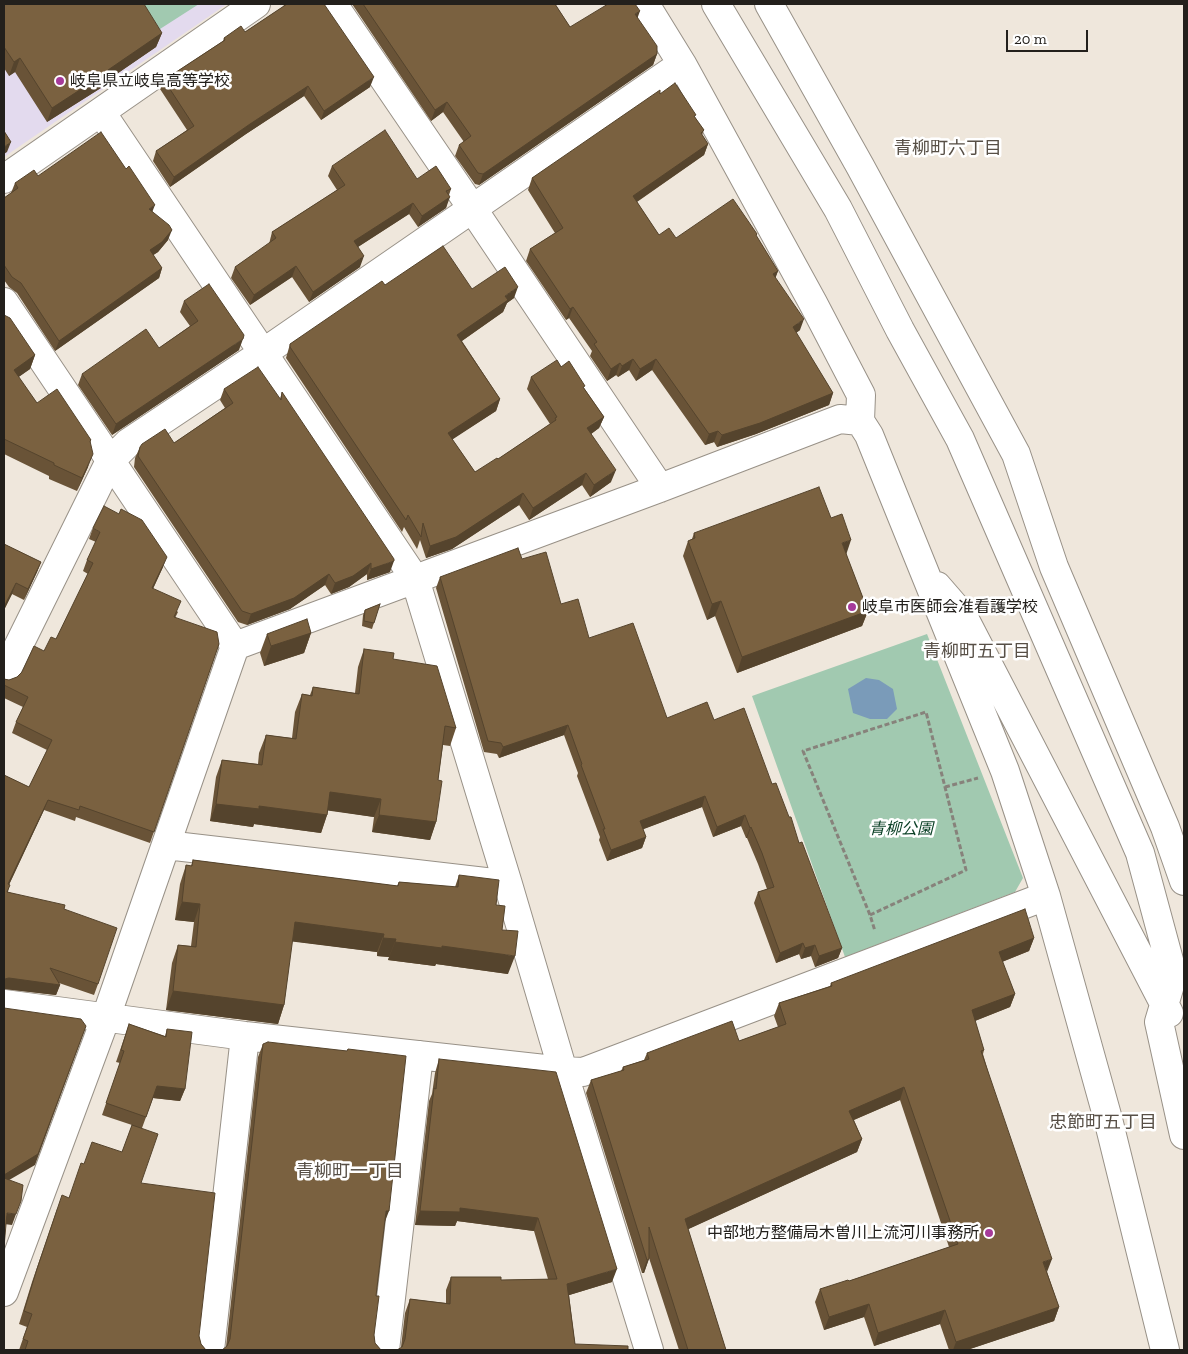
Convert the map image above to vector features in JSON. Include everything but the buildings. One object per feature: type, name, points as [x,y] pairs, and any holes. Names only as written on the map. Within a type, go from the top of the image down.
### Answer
[{"type":"street","points":[[4,180],[256,4]]},
{"type":"street","points":[[333,4],[660,488]]},
{"type":"street","points":[[645,4],[682,64],[813,302],[861,395],[860,421],[869,435],[1005,770],[1046,896],[1108,1119],[1165,1350]]},
{"type":"street","points":[[716,4],[838,209],[900,330],[964,448],[1140,853],[1173,975],[1159,1022],[1184,1135]]},
{"type":"street","points":[[769,4],[860,166],[1016,454],[1054,567],[1165,827],[1184,881]]},
{"type":"street","points":[[4,675],[110,461],[128,443],[263,353],[682,64]]},
{"type":"street","points":[[101,112],[415,579],[649,1350]]},
{"type":"street","points":[[4,302],[235,646]]},
{"type":"street","points":[[235,646],[840,419],[860,421]]},
{"type":"street","points":[[923,570],[964,616],[1171,1017],[1184,1061]]},
{"type":"street","points":[[4,1292],[106,1017],[235,646]]},
{"type":"street","points":[[166,845],[508,884]]},
{"type":"street","points":[[4,1004],[245,1036],[583,1072],[1046,896]]},
{"type":"street","points":[[210,1350],[245,1036]]},
{"type":"street","points":[[385,1350],[419,1055]]},
{"type":"path","points":[[870,915],[966,870],[926,712],[804,751],[870,915],[884,958]]},
{"type":"path","points":[[945,788],[1005,770]]},
{"type":"shaded area","name":"岐阜県立岐阜高等学校","points":[[4,4],[227,4],[4,157]]},
{"type":"green space","points":[[143,4],[199,4],[160,29]]},
{"type":"green space","name":"青柳公園","points":[[927,634],[1023,878],[1015,892],[845,957],[752,696]]},
{"type":"water","points":[[866,678],[879,680],[893,689],[897,709],[887,719],[870,719],[853,713],[848,689]]},
{"type":"place","name":"岐阜県立岐阜高等学校","points":[[60,81]]},
{"type":"place","name":"岐阜市医師会准看護学校","points":[[852,607]]},
{"type":"place","name":"中部地方整備局木曽川上流河川事務所","points":[[989,1233]]},
{"type":"district","name":"青柳町六丁目","points":[[948,149]]},
{"type":"district","name":"青柳町五丁目","points":[[977,652]]},
{"type":"district","name":"忠節町五丁目","points":[[1103,1123]]},
{"type":"district","name":"青柳町一丁目","points":[[350,1172]]}]
